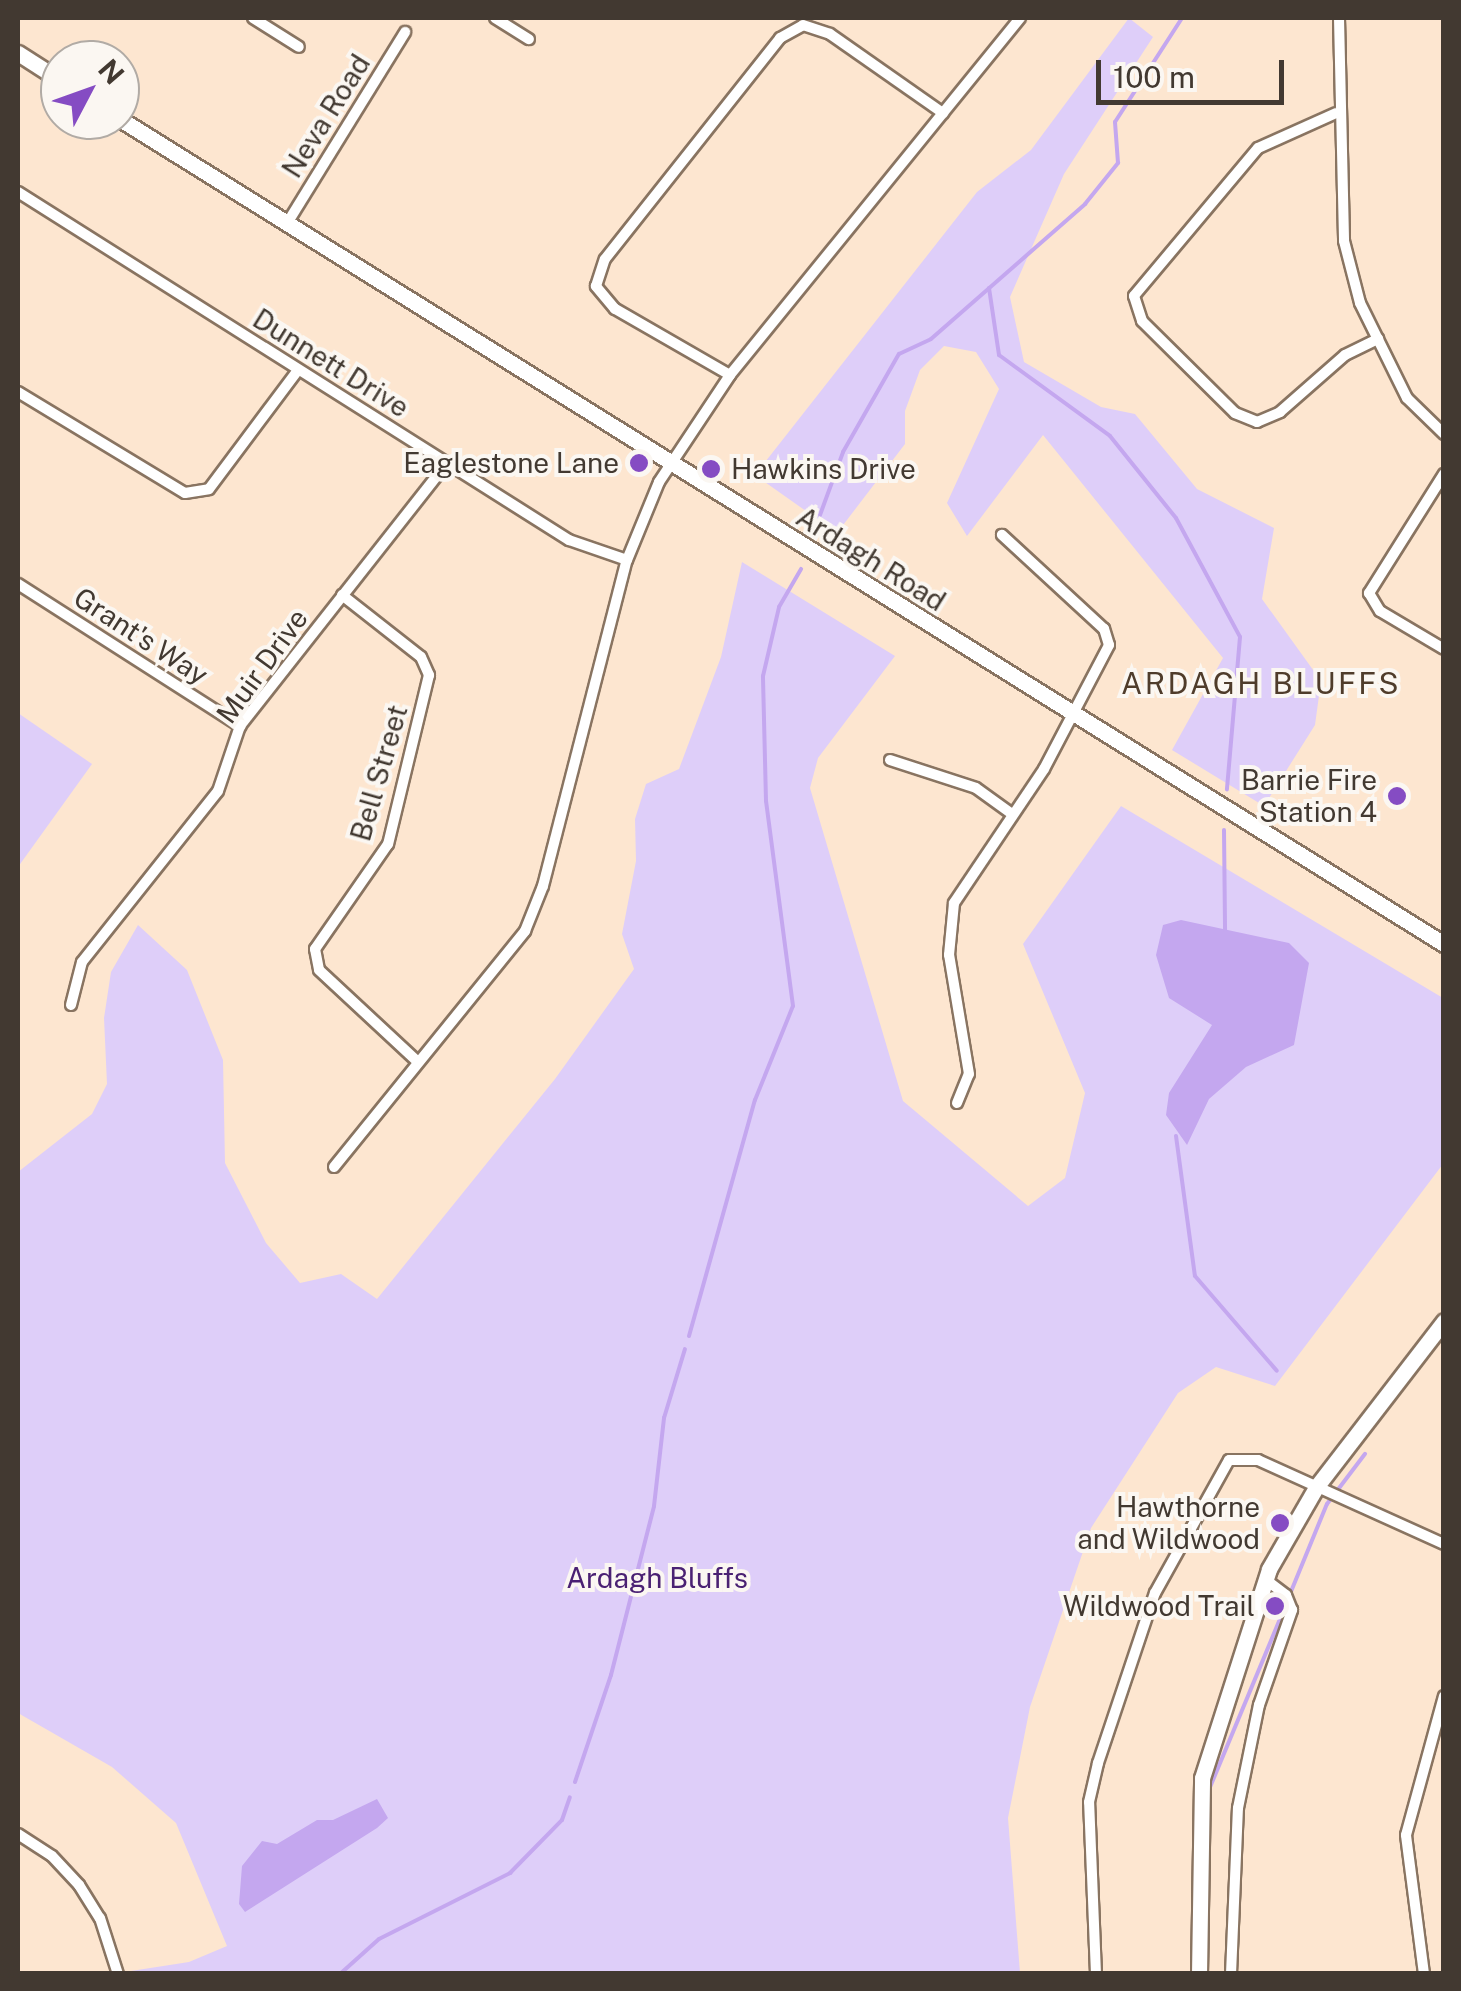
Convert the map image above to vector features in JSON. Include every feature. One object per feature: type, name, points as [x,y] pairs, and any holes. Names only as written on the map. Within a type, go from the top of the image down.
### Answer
[{"type":"street","points":[[252,18],[299,48]]},
{"type":"street","points":[[495,18],[529,39]]},
{"type":"street","points":[[334,1167],[524,931],[543,886],[627,560],[670,464],[730,375],[1020,18]]},
{"type":"street","points":[[1338,18],[1336,114],[1344,241],[1360,304],[1407,398],[1444,434]]},
{"type":"street","points":[[730,375],[615,308],[596,286],[605,258],[780,38],[804,25],[830,34],[943,113]]},
{"type":"street","name":"Neva Road","points":[[286,224],[405,32]]},
{"type":"street","points":[[18,53],[40,67]]},
{"type":"street","points":[[1336,114],[1258,148],[1134,296],[1142,320],[1235,413],[1257,422],[1280,412],[1344,355],[1378,339]]},
{"type":"street","name":"Ardagh Road","points":[[140,131],[1444,944]]},
{"type":"street","name":"Dunnett Drive","points":[[18,192],[568,540],[627,560]]},
{"type":"street","points":[[18,392],[185,493],[209,490],[298,370]]},
{"type":"street","name":"Muir Drive","points":[[71,1005],[82,962],[218,791],[240,726],[447,463]]},
{"type":"street","points":[[1444,474],[1369,593],[1380,611],[1444,648]]},
{"type":"street","points":[[957,1102],[970,1074],[949,954],[950,921],[963,884],[1044,769],[1069,712],[1108,653],[1108,636],[1002,535]]},
{"type":"street","name":"Grant's Way","points":[[18,584],[240,726]]},
{"type":"street","name":"Bell Street","points":[[342,595],[421,657],[429,675],[388,844],[315,949],[319,970],[417,1061]]},
{"type":"street","points":[[890,760],[976,788],[1012,814]]},
{"type":"street","points":[[1199,1974],[1202,1778],[1265,1579],[1316,1486],[1444,1321]]},
{"type":"street","points":[[1096,1974],[1090,1802],[1170,1558],[1228,1460],[1258,1460],[1444,1544]]},
{"type":"street","points":[[1231,1974],[1238,1808],[1260,1705],[1292,1610],[1290,1600],[1265,1579]]},
{"type":"street","points":[[1424,1974],[1406,1835],[1444,1696]]},
{"type":"street","points":[[18,1834],[52,1856],[79,1884],[100,1918],[118,1973]]},
{"type":"green space","points":[[1129,18],[1153,37],[1064,174],[1010,297],[1024,362],[1101,407],[1135,414],[1197,489],[1274,528],[1262,599],[1321,681],[1315,725],[1264,806],[1172,750],[1223,658],[1043,435],[967,536],[947,503],[999,389],[976,352],[944,346],[920,370],[905,411],[905,444],[837,533],[755,475],[977,192],[1031,150]]},
{"type":"green space","name":"Ardagh Bluffs","points":[[742,562],[895,656],[818,758],[810,788],[903,1101],[1028,1206],[1065,1178],[1085,1093],[1023,944],[1121,806],[1443,998],[1443,1164],[1275,1386],[1216,1367],[1178,1393],[1091,1528],[1030,1707],[1008,1818],[1020,1973],[118,1973],[189,1962],[227,1946],[176,1823],[112,1767],[18,1713],[18,1172],[92,1114],[107,1084],[104,1018],[111,972],[138,925],[187,970],[223,1060],[225,1163],[266,1243],[300,1283],[341,1274],[377,1299],[555,1079],[634,969],[622,934],[636,861],[635,819],[646,784],[679,769],[721,657]]},
{"type":"green space","points":[[18,713],[92,764],[18,867]]},
{"type":"shaded area","points":[[1181,920],[1289,943],[1309,963],[1294,1045],[1246,1067],[1209,1099],[1187,1145],[1166,1115],[1169,1093],[1212,1025],[1169,998],[1156,955],[1163,925]]},
{"type":"shaded area","points":[[377,1799],[388,1818],[377,1828],[245,1912],[239,1904],[242,1866],[262,1841],[277,1844],[317,1820],[333,1820]]},
{"type":"waterway","points":[[820,515],[843,452],[899,354],[931,339],[1085,204],[1118,163],[1115,122],[1182,18]]},
{"type":"waterway","points":[[989,288],[999,355],[1110,436],[1176,518],[1240,637],[1227,789]]},
{"type":"waterway","points":[[689,1336],[755,1100],[793,1006],[766,801],[763,676],[779,607],[801,569]]},
{"type":"waterway","points":[[1224,830],[1225,930]]},
{"type":"waterway","points":[[1176,1136],[1195,1276],[1277,1371]]},
{"type":"waterway","points":[[575,1782],[611,1675],[654,1506],[664,1418],[685,1349]]},
{"type":"waterway","points":[[1290,1594],[1327,1504],[1365,1454]]},
{"type":"waterway","points":[[1208,1792],[1287,1602]]},
{"type":"waterway","points":[[340,1974],[379,1939],[510,1873],[562,1820],[570,1797]]},
{"type":"place","name":"Eaglestone Lane","points":[[639,463]]},
{"type":"place","name":"Hawkins Drive","points":[[711,469]]},
{"type":"place","name":"Barrie Fire Station 4","points":[[1397,796]]},
{"type":"place","name":"Hawthorne and Wildwood","points":[[1280,1523]]},
{"type":"place","name":"Wildwood Trail","points":[[1275,1606]]},
{"type":"district","name":"ARDAGH BLUFFS","points":[[1261,683]]}]
